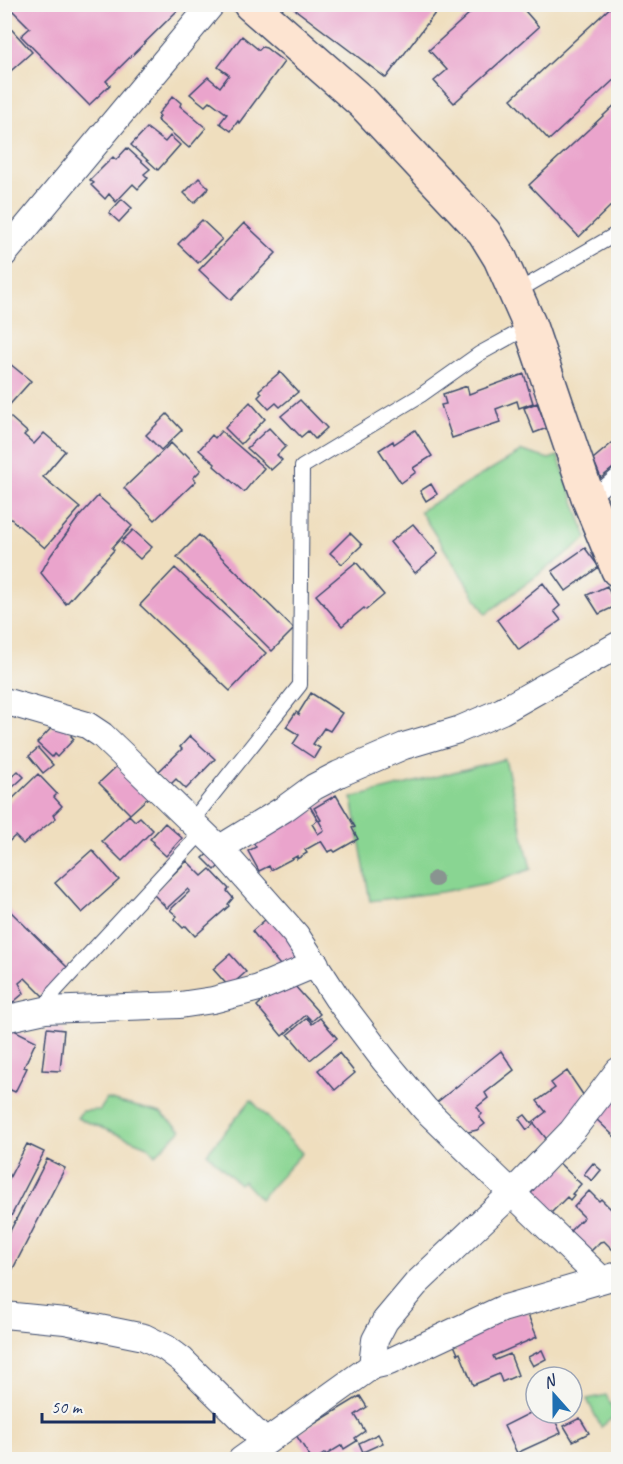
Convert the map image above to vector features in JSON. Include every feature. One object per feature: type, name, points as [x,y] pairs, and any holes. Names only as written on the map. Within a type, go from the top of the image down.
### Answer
[{"type":"street","points":[[4,254],[212,4]]},
{"type":"street","points":[[250,4],[363,103],[484,232],[500,258],[530,326],[589,500],[618,570]]},
{"type":"street","points":[[222,851],[230,842],[284,809],[314,787],[404,746],[458,730],[502,711],[618,645]]},
{"type":"street","points":[[4,702],[87,725],[102,735],[222,851],[296,935],[337,998],[425,1109],[511,1194],[610,1277]]},
{"type":"street","points":[[4,1019],[45,1010],[180,1005],[213,1000],[259,988],[316,964]]},
{"type":"street","points":[[372,1366],[375,1340],[385,1321],[416,1284],[511,1194],[572,1131],[618,1071]]},
{"type":"street","points":[[241,1460],[372,1366],[388,1362],[502,1310],[610,1277]]},
{"type":"street","points":[[4,1315],[65,1321],[144,1337],[166,1348],[182,1360],[265,1442]]},
{"type":"lane","points":[[516,292],[618,233]]},
{"type":"lane","points":[[45,1010],[54,990],[196,827],[300,685],[302,467],[421,395],[479,354],[530,326]]},
{"type":"lane","points":[[589,500],[618,475]]},
{"type":"green space","points":[[522,451],[549,459],[558,456],[587,538],[486,614],[420,511]]},
{"type":"green space","points":[[505,759],[531,869],[495,882],[370,901],[352,798]]},
{"type":"green space","points":[[107,1099],[161,1113],[181,1130],[155,1155],[147,1146],[77,1118],[82,1111],[100,1110]]},
{"type":"green space","points":[[251,1100],[302,1153],[260,1199],[243,1181],[239,1184],[207,1153]]},
{"type":"green space","points":[[606,1395],[616,1415],[601,1427],[587,1399]]},
{"type":"building","points":[[14,4],[184,4],[106,81],[110,85],[89,105],[21,36],[30,28],[10,8]]},
{"type":"building","points":[[288,4],[442,4],[386,78]]},
{"type":"building","points":[[480,4],[519,4],[539,27],[454,103],[434,81],[447,70],[429,50]]},
{"type":"building","points":[[614,4],[618,4],[618,76],[549,140],[511,99]]},
{"type":"building","points":[[4,21],[32,52],[4,77]]},
{"type":"building","points":[[242,36],[259,50],[262,47],[266,48],[284,62],[231,131],[220,123],[227,114],[210,101],[205,106],[190,94],[208,77],[220,87],[229,75],[218,67]]},
{"type":"building","points":[[173,96],[181,103],[180,106],[206,128],[189,148],[157,120],[160,116],[158,114]]},
{"type":"building","points":[[618,102],[618,199],[579,237],[529,185]]},
{"type":"building","points":[[147,128],[165,142],[170,136],[180,145],[158,170],[131,145]]},
{"type":"building","points":[[127,148],[150,169],[144,174],[148,178],[138,189],[133,184],[116,202],[109,194],[105,199],[91,185],[94,183],[90,180],[113,157],[116,160]]},
{"type":"building","points":[[199,178],[209,188],[194,203],[184,193]]},
{"type":"building","points":[[122,199],[132,208],[119,222],[109,213]]},
{"type":"building","points":[[202,220],[222,239],[198,263],[178,244]]},
{"type":"building","points":[[244,223],[276,253],[231,300],[199,270]]},
{"type":"building","points":[[4,359],[31,381],[4,411]]},
{"type":"building","points":[[280,372],[298,392],[280,407],[276,403],[269,409],[258,397],[262,393],[259,390]]},
{"type":"building","points":[[524,374],[533,403],[519,408],[517,401],[496,409],[500,422],[452,438],[441,405],[446,404],[443,394],[467,386],[469,394]]},
{"type":"building","points":[[300,400],[327,428],[315,439],[308,431],[301,437],[281,416]]},
{"type":"building","points":[[250,402],[265,419],[241,444],[225,428]]},
{"type":"building","points":[[537,403],[547,428],[534,433],[524,408]]},
{"type":"building","points":[[167,414],[182,430],[161,450],[146,435]]},
{"type":"building","points":[[10,417],[27,432],[24,435],[34,444],[44,433],[65,451],[43,477],[80,508],[45,548],[4,513],[4,423]]},
{"type":"building","points":[[269,428],[286,446],[277,455],[282,460],[271,470],[247,448]]},
{"type":"building","points":[[415,430],[432,456],[413,468],[416,472],[401,483],[379,450],[393,441],[394,444]]},
{"type":"building","points":[[221,431],[264,468],[244,492],[199,450],[212,435],[215,438]]},
{"type":"building","points":[[618,438],[618,464],[601,478],[593,459]]},
{"type":"building","points":[[171,443],[183,455],[185,453],[201,470],[193,478],[196,481],[155,520],[124,488]]},
{"type":"building","points":[[431,484],[437,494],[426,501],[420,491]]},
{"type":"building","points":[[98,496],[132,526],[66,604],[41,573],[78,518]]},
{"type":"building","points":[[413,524],[438,554],[415,573],[390,542]]},
{"type":"building","points":[[133,530],[152,547],[140,559],[121,542]]},
{"type":"building","points":[[350,533],[362,545],[342,564],[330,553]]},
{"type":"building","points":[[199,535],[294,629],[272,651],[177,557]]},
{"type":"building","points":[[585,548],[599,567],[566,591],[552,571]]},
{"type":"building","points":[[356,562],[384,595],[342,626],[316,595]]},
{"type":"building","points":[[175,568],[266,653],[230,691],[140,605]]},
{"type":"building","points":[[543,583],[560,606],[554,611],[561,620],[519,650],[497,620]]},
{"type":"building","points":[[607,586],[616,606],[599,614],[587,595]]},
{"type":"building","points":[[311,693],[342,713],[330,731],[324,728],[313,744],[320,748],[314,758],[293,744],[299,735],[286,727],[296,712],[298,714]]},
{"type":"building","points":[[58,721],[72,734],[74,739],[57,757],[54,754],[52,757],[37,743]]},
{"type":"building","points":[[190,736],[215,759],[186,789],[176,779],[169,786],[156,774],[182,749],[180,747]]},
{"type":"building","points":[[38,748],[53,765],[43,773],[29,756]]},
{"type":"building","points":[[117,766],[151,795],[130,814],[99,783]]},
{"type":"building","points":[[18,771],[24,777],[13,787],[7,781]]},
{"type":"building","points":[[38,774],[57,794],[54,797],[62,806],[53,815],[56,818],[23,844],[15,836],[4,846],[4,807]]},
{"type":"building","points":[[336,795],[355,827],[352,828],[358,839],[335,852],[333,850],[328,852],[321,841],[305,850],[307,853],[297,859],[297,856],[271,870],[269,866],[259,871],[248,851],[256,847],[249,836],[308,803],[318,820],[312,824],[318,834],[324,830],[314,808]]},
{"type":"building","points":[[129,815],[135,821],[140,817],[153,830],[122,861],[102,841]]},
{"type":"building","points":[[165,823],[182,838],[166,856],[150,839]]},
{"type":"building","points":[[92,850],[119,880],[82,913],[55,883]]},
{"type":"building","points":[[212,850],[224,861],[215,870],[203,858]]},
{"type":"building","points":[[187,861],[202,876],[210,869],[229,889],[227,891],[233,898],[229,906],[195,936],[186,926],[183,928],[174,919],[177,916],[170,910],[190,891],[188,889],[167,908],[153,894]]},
{"type":"building","points":[[4,905],[70,970],[43,996],[25,978],[19,983],[24,993],[4,1010],[4,955],[8,952],[4,949]]},
{"type":"building","points":[[272,914],[304,953],[284,970],[252,931]]},
{"type":"building","points":[[230,954],[246,972],[229,987],[213,969]]},
{"type":"building","points":[[293,984],[320,1014],[312,1021],[306,1015],[282,1036],[257,1006],[271,993]]},
{"type":"building","points":[[307,1018],[312,1024],[320,1018],[337,1038],[310,1060],[288,1034]]},
{"type":"building","points":[[47,1028],[64,1030],[60,1071],[42,1070]]},
{"type":"building","points":[[4,1029],[11,1032],[12,1029],[36,1041],[24,1067],[27,1068],[15,1092],[4,1087]]},
{"type":"building","points":[[501,1051],[514,1070],[485,1093],[488,1098],[477,1107],[482,1114],[479,1117],[485,1124],[477,1130],[464,1133],[436,1103]]},
{"type":"building","points":[[339,1053],[355,1073],[335,1090],[318,1070]]},
{"type":"building","points":[[567,1071],[586,1099],[549,1142],[533,1122],[546,1112],[537,1101],[555,1088],[551,1083]]},
{"type":"building","points":[[618,1092],[618,1140],[594,1117]]},
{"type":"building","points":[[525,1115],[533,1125],[527,1130],[519,1119]]},
{"type":"building","points":[[27,1144],[44,1152],[4,1230],[4,1188]]},
{"type":"building","points":[[47,1159],[65,1168],[4,1286],[4,1243]]},
{"type":"building","points":[[557,1161],[581,1184],[570,1200],[567,1197],[551,1213],[530,1194],[533,1191],[529,1188]]},
{"type":"building","points":[[593,1163],[601,1170],[592,1181],[584,1174]]},
{"type":"building","points":[[589,1191],[618,1216],[618,1255],[604,1241],[591,1251],[570,1231],[584,1217],[574,1207]]},
{"type":"building","points":[[526,1310],[537,1337],[493,1356],[495,1360],[510,1354],[518,1375],[502,1382],[499,1374],[473,1385],[451,1338]]},
{"type":"building","points":[[542,1350],[546,1359],[532,1365],[528,1357]]},
{"type":"building","points":[[360,1396],[367,1407],[355,1415],[365,1431],[355,1438],[357,1441],[344,1449],[342,1445],[312,1460],[296,1435]]},
{"type":"building","points":[[524,1416],[524,1425],[557,1425],[561,1433],[517,1453],[504,1426]]},
{"type":"building","points":[[584,1425],[589,1433],[573,1441],[564,1426]]},
{"type":"building","points":[[378,1434],[383,1443],[363,1452],[359,1443]]}]
